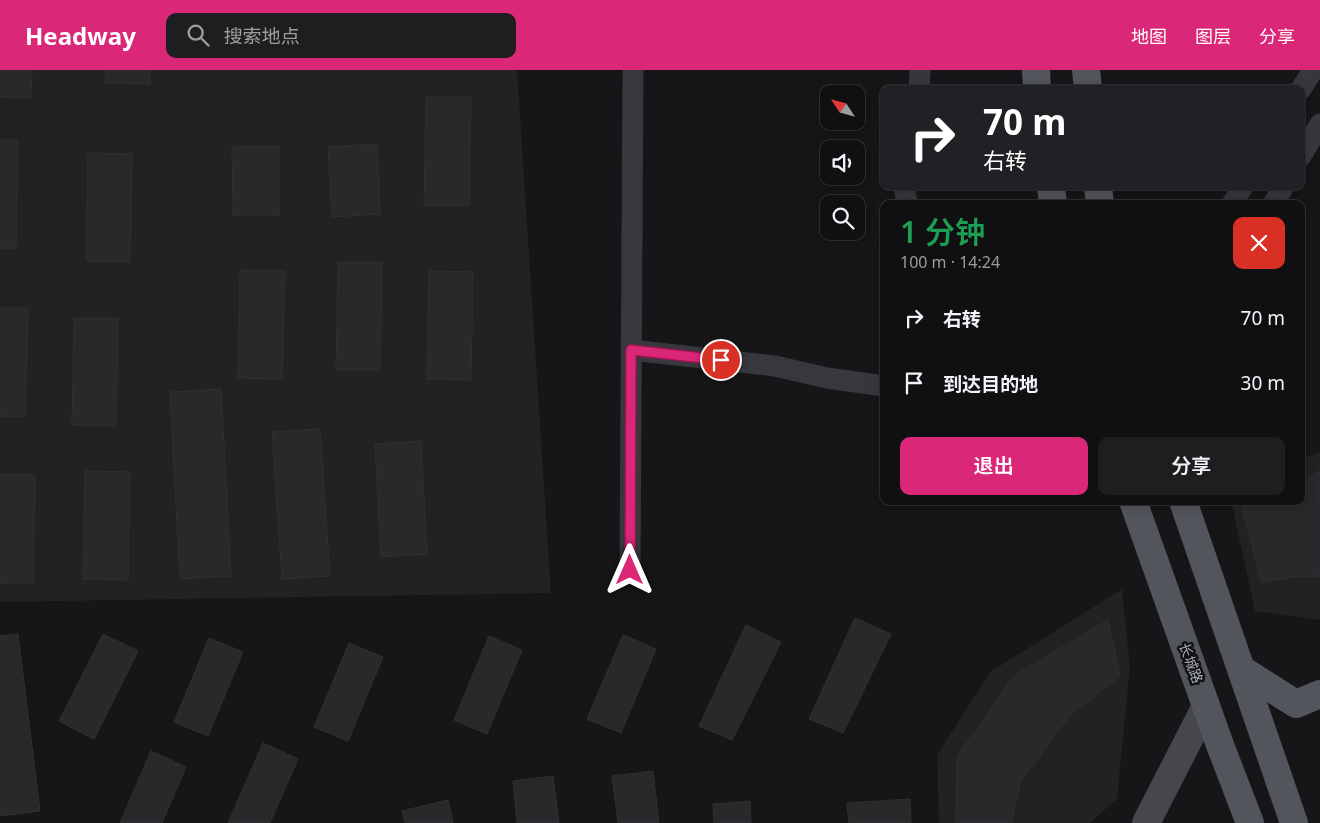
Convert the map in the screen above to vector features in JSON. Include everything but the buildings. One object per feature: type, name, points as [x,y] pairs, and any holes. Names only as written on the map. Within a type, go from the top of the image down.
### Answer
[{"type":"main road","points":[[1036,70],[1037,85]]},
{"type":"main road","points":[[1086,70],[1088,85]]},
{"type":"main road","name":"长城路","points":[[1134,505],[1250,823]]},
{"type":"main road","points":[[1185,505],[1294,823]]},
{"type":"main road","points":[[1241,669],[1296,704],[1320,694]]},
{"type":"main road","points":[[1146,823],[1206,706]]},
{"type":"street","points":[[630,570],[633,70]]},
{"type":"street","points":[[919,85],[920,70]]},
{"type":"street","points":[[1304,85],[1313,70]]},
{"type":"street","points":[[1305,149],[1320,124]]},
{"type":"street","points":[[631,350],[775,366],[827,378],[880,385]]},
{"type":"shaded area","points":[[0,70],[517,70],[551,593],[0,602]]},
{"type":"shaded area","points":[[1320,452],[1320,620],[1255,611],[1232,505],[1305,505],[1305,458]]},
{"type":"shaded area","points":[[1122,589],[1130,667],[1117,799],[1090,823],[939,823],[937,755],[990,672]]},
{"type":"route","points":[[630,570],[631,350],[721,360]]}]
